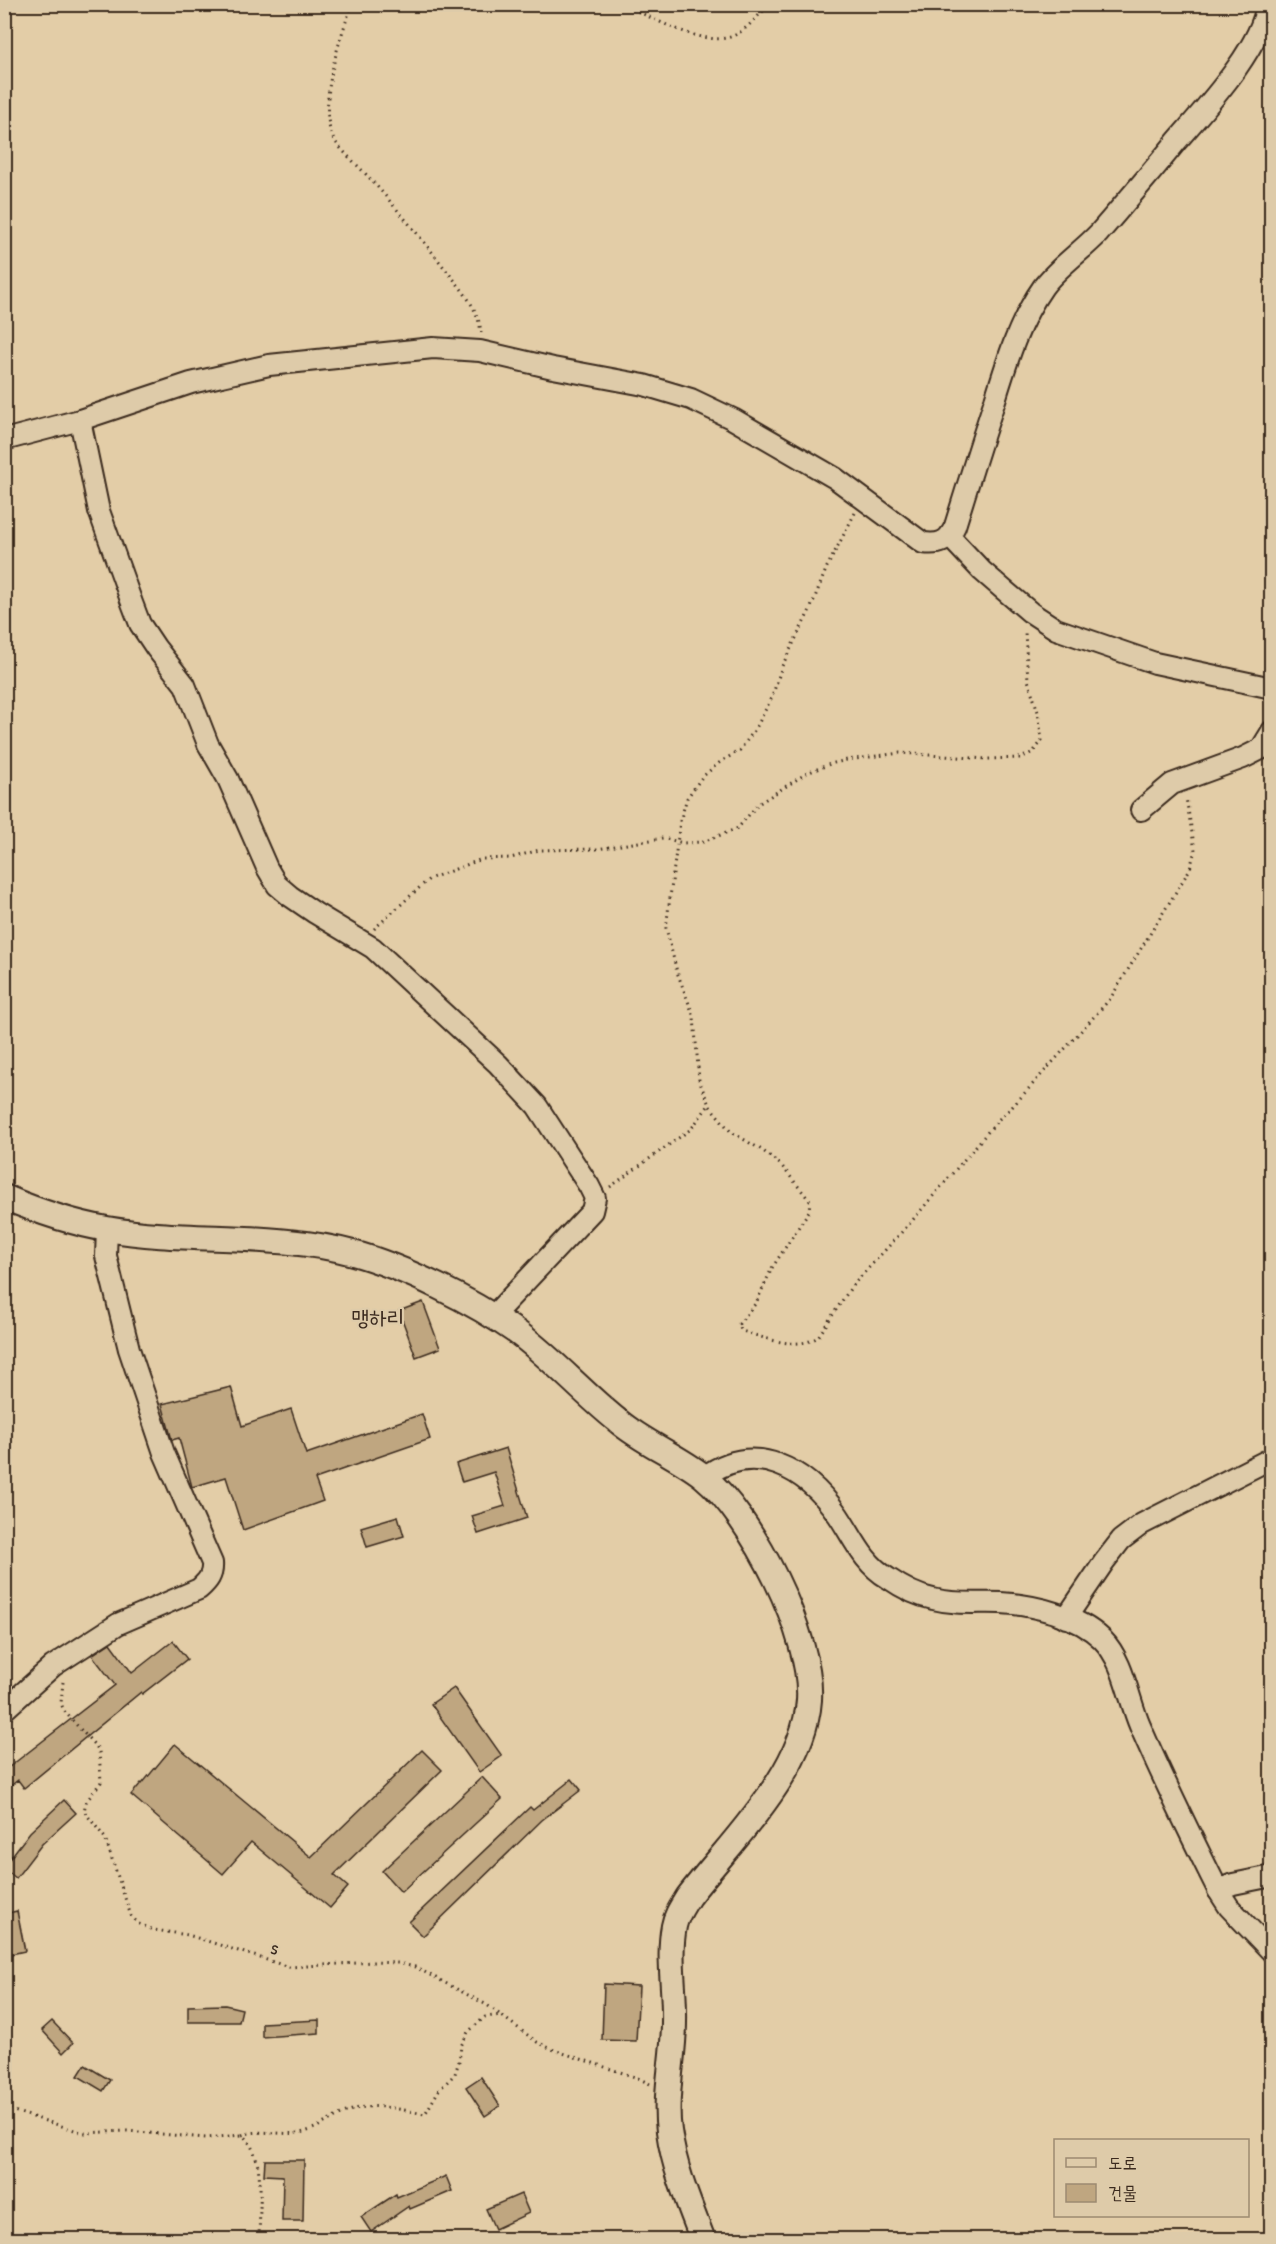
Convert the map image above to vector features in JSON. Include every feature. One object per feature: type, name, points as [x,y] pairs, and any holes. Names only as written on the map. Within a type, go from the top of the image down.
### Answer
[{"type":"street","points":[[4,440],[80,420],[191,383],[269,365],[434,348],[480,351],[553,368],[644,385],[691,399],[733,419],[835,478],[923,543],[943,542],[950,537],[1011,349],[1041,290],[1053,275],[1079,254],[1099,233],[1218,93],[1252,44],[1266,12],[1266,4]]},
{"type":"street","points":[[80,420],[99,511],[136,614],[156,648],[185,685],[208,744],[236,795],[267,868],[277,885],[290,896],[362,940],[425,995],[505,1071],[537,1106],[595,1198],[592,1211],[493,1316]]},
{"type":"street","points":[[950,537],[982,571],[1030,612],[1056,629],[1155,663],[1272,688]]},
{"type":"street","points":[[1141,810],[1172,784],[1261,749],[1272,730]]},
{"type":"street","points":[[4,1197],[48,1214],[107,1229],[332,1248],[355,1253],[398,1270],[493,1316],[542,1353],[620,1424],[704,1477],[746,1525],[781,1588],[803,1654],[809,1700],[797,1745],[772,1792],[706,1872],[677,1916],[672,1943],[674,2021],[668,2098],[669,2131],[680,2180],[703,2240]]},
{"type":"street","points":[[4,1710],[53,1666],[118,1624],[200,1589],[212,1571],[212,1563],[164,1453],[129,1349],[106,1256],[107,1229]]},
{"type":"street","points":[[1066,1618],[1121,1540],[1151,1519],[1272,1458]]},
{"type":"street","points":[[704,1477],[715,1468],[738,1462],[765,1459],[780,1464],[816,1490],[837,1514],[862,1556],[874,1569],[890,1580],[932,1599],[959,1604],[1001,1603],[1029,1606],[1066,1618],[1086,1627],[1101,1638],[1111,1650],[1138,1723],[1218,1890],[1229,1908],[1272,1952]]},
{"type":"street","points":[[1218,1890],[1233,1884],[1272,1876]]},
{"type":"path","points":[[352,4],[329,83],[327,111],[333,140],[374,183],[430,249],[468,300],[480,322],[480,351]]},
{"type":"path","points":[[622,4],[683,33],[718,38],[733,36],[770,4]]},
{"type":"path","points":[[863,498],[826,567],[810,610],[782,666],[772,697],[756,728],[740,750],[702,777],[687,798],[680,821],[666,928],[677,972],[694,1017],[699,1080],[709,1105],[731,1132],[762,1150],[781,1165],[810,1201],[809,1211],[772,1268],[756,1303],[738,1325],[742,1331],[796,1344],[809,1342],[818,1337],[859,1278],[911,1222],[998,1120],[1110,999],[1190,869],[1195,850],[1183,779]]},
{"type":"path","points":[[362,940],[429,879],[482,859],[511,858],[539,850],[598,849],[663,838],[678,842],[703,842],[738,828],[758,804],[807,773],[847,760],[900,753],[1021,758],[1033,752],[1042,741],[1041,728],[1028,680],[1025,626],[1030,612]]},
{"type":"path","points":[[595,1198],[691,1129],[709,1105]]},
{"type":"path","name":"s","points":[[53,1666],[63,1678],[61,1703],[64,1711],[99,1750],[101,1782],[86,1802],[84,1811],[105,1838],[131,1916],[139,1924],[188,1935],[289,1967],[374,1962],[398,1963],[415,1967],[503,2014],[537,2042],[554,2050],[638,2078],[668,2098]]},
{"type":"path","points":[[4,2108],[84,2133],[138,2131],[206,2138],[242,2136],[250,2132],[298,2133],[352,2109],[369,2107],[384,2107],[425,2114],[439,2090],[455,2074],[460,2046],[468,2032],[485,2017],[503,2014]]},
{"type":"path","points":[[242,2136],[249,2141],[257,2163],[260,2190],[259,2240]]},
{"type":"building","points":[[423,1302],[440,1348],[416,1357],[399,1311]]},
{"type":"building","points":[[231,1387],[242,1426],[291,1409],[306,1454],[422,1414],[430,1439],[315,1479],[323,1501],[243,1530],[226,1477],[192,1487],[179,1438],[172,1440],[162,1404]]},
{"type":"building","points":[[506,1448],[527,1518],[478,1534],[472,1516],[505,1506],[494,1472],[462,1482],[456,1464]]},
{"type":"building","points":[[398,1516],[404,1536],[367,1547],[361,1527]]},
{"type":"building","points":[[173,1641],[187,1659],[142,1694],[141,1692],[24,1788],[18,1780],[4,1791],[4,1771],[115,1685],[92,1655],[110,1643],[132,1673]]},
{"type":"building","points":[[454,1688],[502,1756],[479,1772],[431,1704]]},
{"type":"building","points":[[175,1744],[311,1857],[422,1750],[442,1770],[334,1875],[348,1887],[330,1908],[251,1842],[223,1874],[131,1795]]},
{"type":"building","points":[[482,1777],[502,1799],[401,1892],[382,1871]]},
{"type":"building","points":[[572,1779],[581,1790],[542,1820],[423,1936],[409,1922],[530,1807],[533,1810]]},
{"type":"building","points":[[64,1800],[76,1813],[42,1844],[16,1878],[4,1869],[4,1866],[30,1832]]},
{"type":"building","points":[[17,1911],[25,1951],[11,1954],[4,1914]]},
{"type":"building","points":[[604,1984],[639,1986],[636,2041],[602,2040]]},
{"type":"building","points":[[225,2005],[242,2009],[239,2022],[188,2022],[188,2006]]},
{"type":"building","points":[[319,2020],[319,2033],[262,2037],[262,2023]]},
{"type":"building","points":[[52,2021],[73,2043],[63,2053],[42,2030]]},
{"type":"building","points":[[85,2065],[110,2080],[103,2091],[78,2076]]},
{"type":"building","points":[[481,2077],[500,2106],[485,2116],[466,2087]]},
{"type":"building","points":[[265,2160],[304,2160],[303,2221],[282,2221],[283,2176],[264,2175]]},
{"type":"building","points":[[446,2176],[452,2191],[410,2209],[409,2206],[371,2232],[361,2217],[396,2194],[397,2197]]},
{"type":"building","points":[[521,2194],[529,2213],[495,2229],[486,2209]]},
{"type":"district","name":"맹하리","points":[[378,1317]]}]
